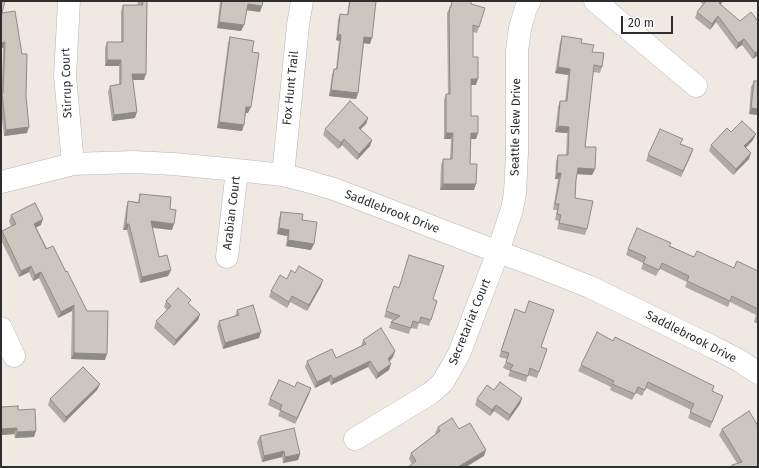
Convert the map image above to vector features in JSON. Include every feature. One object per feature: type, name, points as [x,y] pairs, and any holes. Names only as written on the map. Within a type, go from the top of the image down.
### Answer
[{"type":"street","name":"Stirrup Court","points":[[69,1],[65,76],[73,164]]},
{"type":"street","name":"Fox Hunt Trail","points":[[282,175],[298,25],[302,1]]},
{"type":"street","name":"Seattle Slew Drive","points":[[498,252],[512,209],[515,193],[517,153],[517,51],[520,28],[526,8],[530,1]]},
{"type":"street","points":[[595,1],[696,86]]},
{"type":"street","name":"Saddlebrook Drive","points":[[1,182],[73,164],[133,162],[174,164],[282,175],[334,189],[590,287],[715,348],[740,361],[758,373]]},
{"type":"street","name":"Arabian Court","points":[[228,257],[238,170]]},
{"type":"street","name":"Secretariat Court","points":[[355,440],[419,401],[444,382],[459,354],[498,252]]},
{"type":"street","points":[[1,328],[14,356]]},
{"type":"building","points":[[1,1],[5,1],[2,13],[15,11],[22,54],[27,54],[26,96],[29,127],[6,130],[2,93],[5,42],[1,43]]},
{"type":"building","points":[[142,1],[147,1],[146,74],[132,74],[137,112],[114,115],[110,86],[121,84],[121,60],[107,60],[107,42],[123,42],[123,5],[143,5]]},
{"type":"building","points":[[222,1],[263,1],[262,6],[248,4],[244,25],[219,22]]},
{"type":"building","points":[[350,1],[376,1],[372,38],[364,37],[358,93],[331,90],[334,69],[337,69],[341,35],[338,34],[340,14],[348,15]]},
{"type":"building","points":[[452,1],[471,1],[471,4],[485,8],[479,27],[473,25],[473,57],[478,57],[478,79],[471,79],[471,116],[478,116],[478,133],[471,133],[470,164],[477,164],[476,184],[443,184],[443,159],[452,159],[453,133],[446,133],[446,94],[450,94],[449,14]]},
{"type":"building","points":[[706,1],[721,1],[719,3],[740,21],[751,12],[758,21],[758,51],[755,53],[744,39],[738,43],[718,16],[712,24],[697,12]]},
{"type":"building","points":[[562,36],[582,39],[581,43],[594,45],[592,52],[604,53],[602,67],[594,65],[585,147],[596,147],[595,169],[578,168],[576,180],[575,198],[593,201],[587,229],[559,223],[561,215],[557,214],[559,204],[555,204],[561,173],[557,173],[558,155],[568,155],[569,127],[558,126],[560,101],[567,101],[570,69],[558,67]]},
{"type":"building","points":[[230,37],[254,41],[252,52],[259,53],[251,107],[246,107],[244,125],[219,122]]},
{"type":"building","points":[[754,81],[758,81],[758,109],[751,108]]},
{"type":"building","points":[[350,101],[368,118],[359,128],[372,140],[359,154],[344,139],[341,143],[325,129]]},
{"type":"building","points":[[742,121],[756,134],[744,146],[751,153],[736,169],[711,145],[727,128],[731,132]]},
{"type":"building","points":[[660,129],[683,139],[680,144],[693,149],[683,171],[648,155]]},
{"type":"building","points":[[140,194],[171,197],[170,209],[176,210],[174,224],[151,221],[159,257],[167,255],[171,270],[142,277],[129,224],[126,224],[128,201],[139,203]]},
{"type":"building","points":[[35,203],[43,219],[34,224],[46,249],[53,246],[87,311],[108,311],[107,354],[74,353],[74,305],[61,312],[41,272],[35,275],[31,266],[21,271],[2,231],[16,224],[11,215]]},
{"type":"building","points":[[281,212],[303,214],[302,220],[317,222],[314,244],[288,240],[289,230],[279,228]]},
{"type":"building","points":[[637,228],[671,243],[669,246],[694,257],[697,251],[734,268],[737,261],[758,271],[758,309],[732,296],[730,301],[687,281],[689,276],[662,263],[659,270],[643,263],[646,257],[628,249]]},
{"type":"building","points":[[409,255],[444,266],[433,299],[437,301],[431,320],[421,317],[419,323],[413,321],[411,328],[391,322],[400,316],[386,311],[394,286],[399,288]]},
{"type":"building","points":[[299,266],[323,280],[309,305],[292,296],[289,302],[271,291],[280,275],[287,279],[291,270],[295,273]]},
{"type":"building","points":[[178,288],[191,300],[188,303],[200,314],[176,340],[156,321],[171,306],[166,301]]},
{"type":"building","points":[[529,301],[554,310],[541,347],[547,349],[539,372],[530,368],[528,376],[510,370],[513,365],[506,362],[509,353],[501,351],[515,309],[525,313]]},
{"type":"building","points":[[253,305],[261,332],[225,343],[219,321],[239,315],[237,310]]},
{"type":"building","points":[[381,328],[395,351],[388,359],[391,364],[378,373],[370,361],[333,379],[331,375],[317,382],[307,361],[332,349],[336,358],[366,344],[363,340]]},
{"type":"building","points":[[597,332],[613,341],[615,337],[714,386],[712,391],[723,396],[712,422],[690,412],[694,404],[648,382],[645,390],[638,387],[635,394],[612,384],[614,381],[581,365]]},
{"type":"building","points":[[83,367],[100,384],[66,417],[50,399]]},
{"type":"building","points":[[279,380],[295,387],[297,382],[311,388],[297,418],[280,410],[282,405],[270,399]]},
{"type":"building","points":[[500,382],[522,398],[510,415],[496,405],[492,410],[477,399],[487,385],[494,390]]},
{"type":"building","points":[[18,406],[18,410],[35,409],[36,431],[17,432],[17,428],[1,429],[1,407]]},
{"type":"building","points":[[749,411],[758,426],[758,467],[733,467],[732,465],[742,462],[722,429]]},
{"type":"building","points":[[452,418],[459,429],[470,423],[486,450],[458,467],[408,467],[416,461],[411,453],[440,431],[438,427]]},
{"type":"building","points":[[294,428],[300,454],[285,457],[284,451],[264,456],[260,436]]}]
